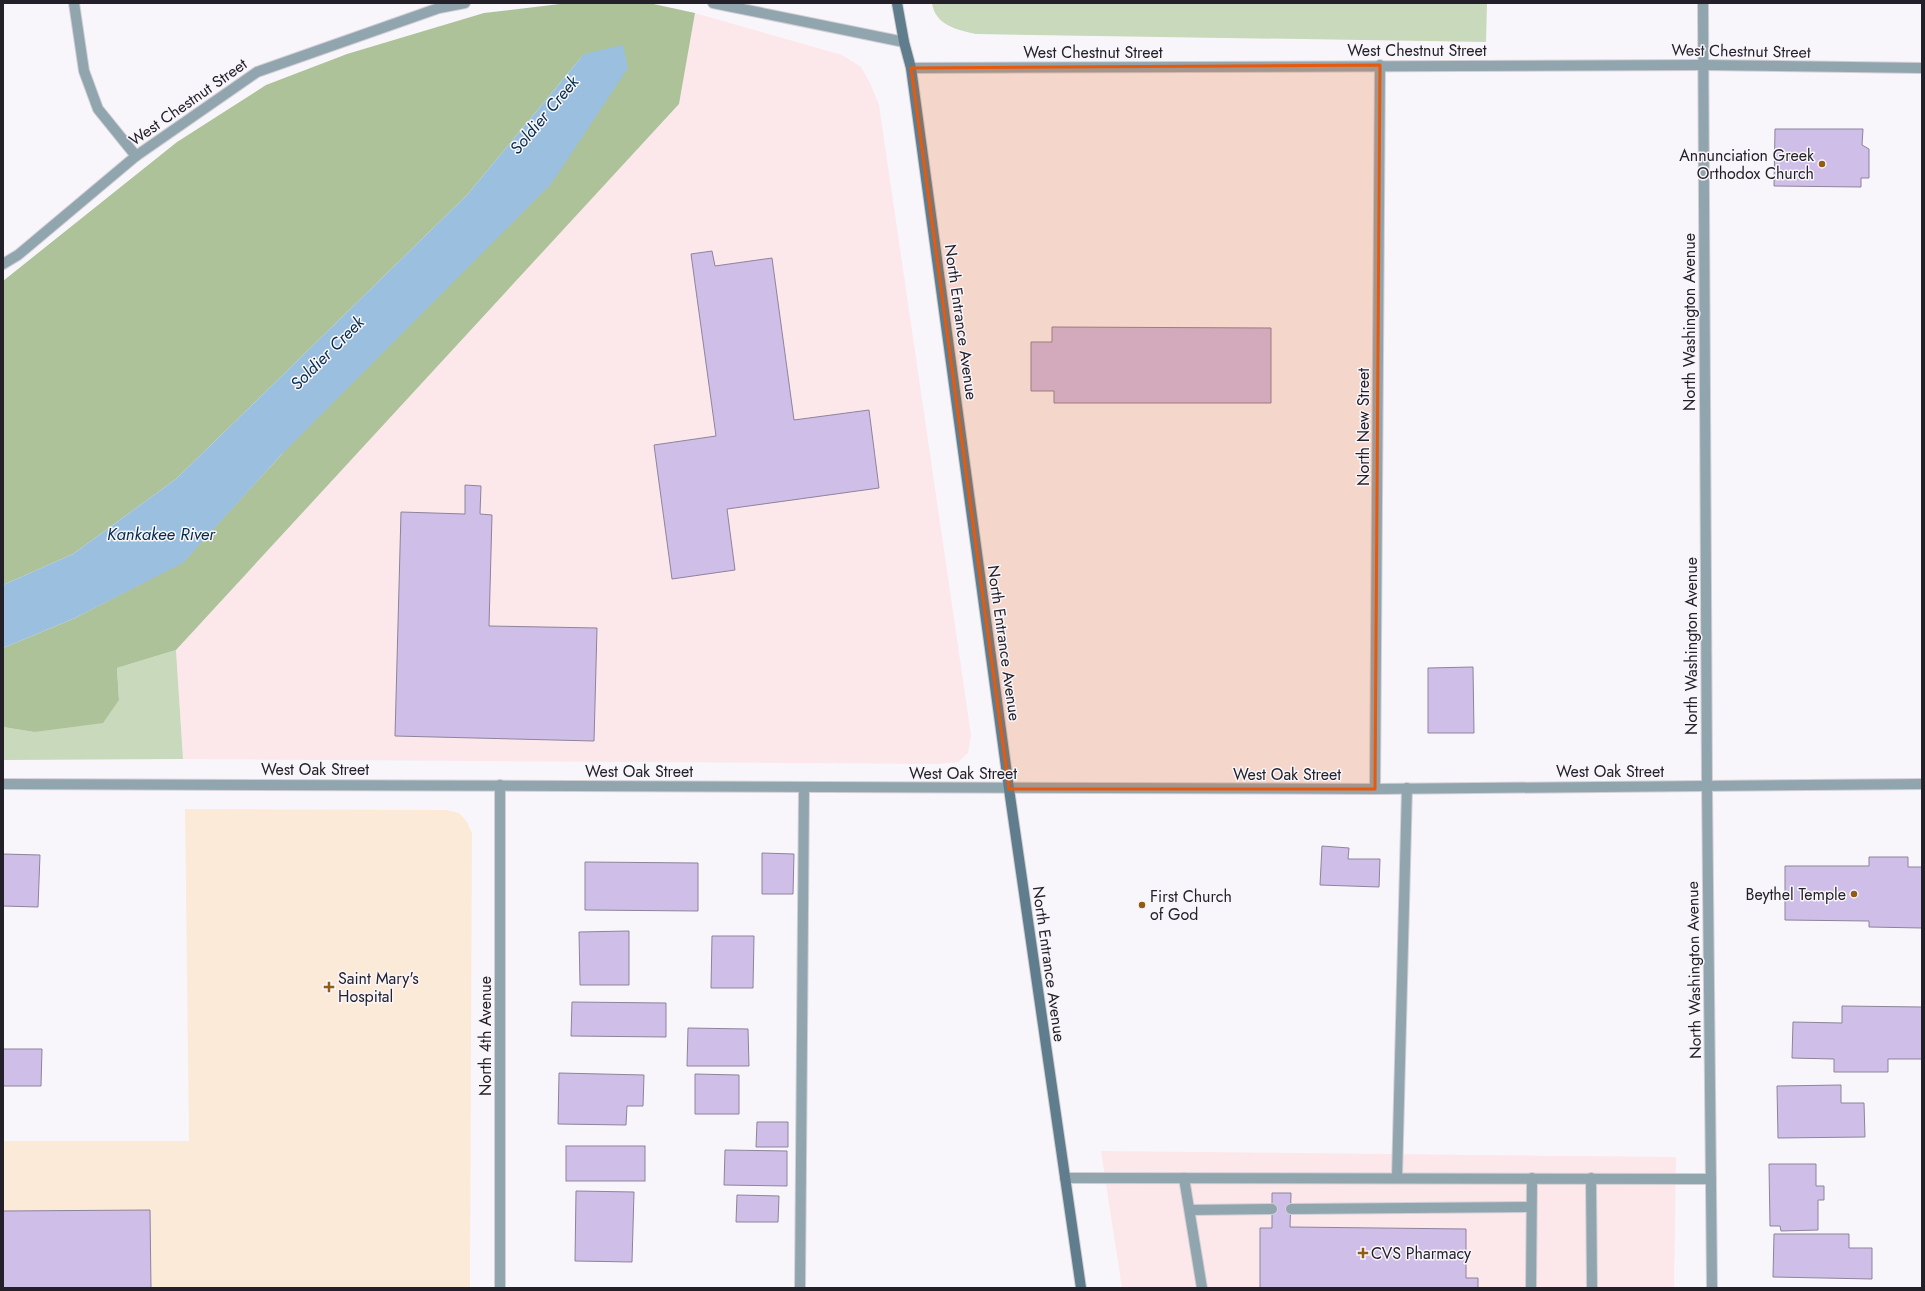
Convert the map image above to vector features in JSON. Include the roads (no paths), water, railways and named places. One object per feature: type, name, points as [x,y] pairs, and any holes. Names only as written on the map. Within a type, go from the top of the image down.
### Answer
[{"type":"main road","name":"North Entrance Avenue","points":[[897,3],[904,42],[911,68],[1009,788],[1081,1288]]},
{"type":"street","points":[[74,3],[84,71],[98,109],[136,156]]},
{"type":"street","name":"West Chestnut Street","points":[[3,264],[18,255],[136,156],[257,72],[439,8],[465,3]]},
{"type":"street","points":[[713,3],[904,42]]},
{"type":"street","name":"North Washington Avenue","points":[[1703,3],[1702,65],[1707,786],[1712,1288]]},
{"type":"street","name":"West Chestnut Street","points":[[911,68],[1380,65],[1702,65],[1922,68]]},
{"type":"street","name":"North New Street","points":[[1375,789],[1380,65]]},
{"type":"street","name":"West Oak Street","points":[[3,784],[1375,789],[1922,784]]},
{"type":"street","name":"North 4th Avenue","points":[[500,785],[500,1288]]},
{"type":"street","points":[[800,1288],[804,787]]},
{"type":"street","points":[[1397,1178],[1408,788]]},
{"type":"street","points":[[1065,1178],[1711,1178]]},
{"type":"street","points":[[1184,1178],[1202,1288]]},
{"type":"street","points":[[1531,1288],[1532,1178]]},
{"type":"street","points":[[1591,1178],[1592,1288]]},
{"type":"street","points":[[1291,1209],[1531,1207]]},
{"type":"street","points":[[1190,1210],[1272,1209]]},
{"type":"water","name":"Kankakee River","points":[[623,45],[628,68],[551,184],[281,455],[183,563],[75,618],[3,648],[3,585],[73,554],[176,479],[467,195],[584,54]]},
{"type":"place","name":"Annunciation Greek Orthodox Church","points":[[1822,164]]},
{"type":"place","name":"Beythel Temple","points":[[1854,894]]},
{"type":"place","name":"First Church of God","points":[[1142,905]]},
{"type":"place","name":"Saint Mary's Hospital","points":[[329,987]]},
{"type":"place","name":"CVS Pharmacy","points":[[1363,1253]]},
{"type":"water label","name":"Soldier Creek","points":[[544,115]]},
{"type":"water label","name":"Soldier Creek","points":[[327,353]]}]
